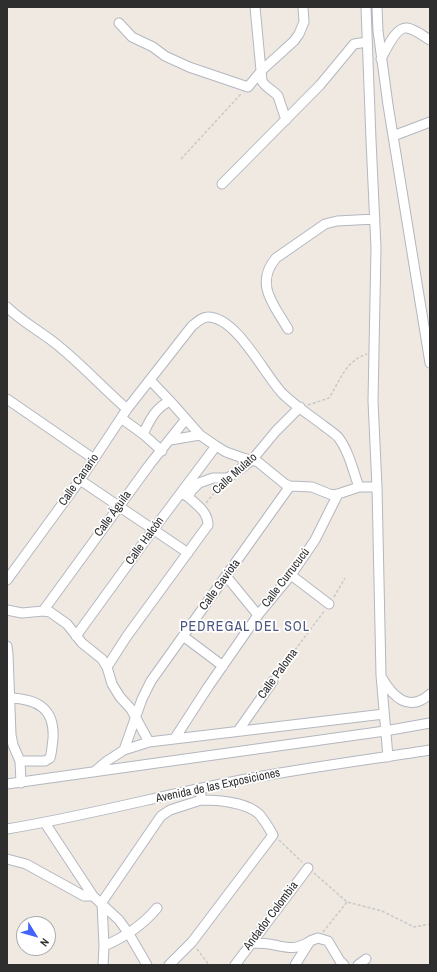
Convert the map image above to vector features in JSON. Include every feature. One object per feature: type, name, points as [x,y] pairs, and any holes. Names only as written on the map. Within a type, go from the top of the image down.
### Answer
[{"type":"street","points":[[255,7],[262,81],[264,85],[278,96],[286,120]]},
{"type":"street","points":[[119,23],[132,36],[153,47],[165,56],[189,67],[248,87],[262,70],[299,34],[304,22],[303,7]]},
{"type":"street","points":[[366,7],[376,248],[374,426],[377,487],[381,675],[388,756]]},
{"type":"street","points":[[377,7],[381,59],[427,329],[430,363]]},
{"type":"street","points":[[381,59],[393,37],[401,28],[412,30],[430,40]]},
{"type":"street","points":[[222,184],[320,85],[354,44],[367,42]]},
{"type":"street","points":[[393,136],[430,122]]},
{"type":"street","points":[[288,329],[267,292],[266,278],[271,264],[276,258],[325,224],[337,221],[375,220]]},
{"type":"street","points":[[7,307],[18,318],[47,337],[70,355],[102,387],[127,409]]},
{"type":"street","name":"Calle Canario","points":[[7,580],[80,480],[127,409],[192,326],[200,320],[208,317],[226,324],[254,353],[274,385],[300,407]]},
{"type":"street","points":[[150,380],[200,435],[216,446],[235,456],[258,462],[278,479],[290,486],[312,487],[332,494],[338,494],[359,487],[377,487]]},
{"type":"street","points":[[7,399],[94,459]]},
{"type":"street","points":[[143,434],[154,413],[170,401]]},
{"type":"street","points":[[300,407],[337,436],[344,446],[359,487]]},
{"type":"street","name":"Calle Mulato","points":[[228,478],[252,460],[276,431],[300,407]]},
{"type":"street","points":[[121,418],[143,434],[162,451]]},
{"type":"street","name":"Calle Águila","points":[[43,611],[119,506],[186,419]]},
{"type":"street","points":[[170,440],[200,435]]},
{"type":"street","name":"Calle Halcón","points":[[76,636],[153,530],[185,494],[216,446]]},
{"type":"street","points":[[107,666],[127,636],[208,525],[208,519],[204,512],[185,494],[199,483],[213,478],[228,478]]},
{"type":"street","points":[[80,480],[188,553]]},
{"type":"street","name":"Calle Gaviota","points":[[124,750],[142,699],[151,681],[290,486]]},
{"type":"street","name":"Calle Currucucú","points":[[176,738],[194,707],[258,615],[291,575],[315,540],[338,494]]},
{"type":"street","points":[[291,575],[329,604]]},
{"type":"street","points":[[226,576],[258,615]]},
{"type":"street","points":[[7,610],[22,613],[43,611],[50,612],[68,624],[76,636],[102,659],[107,666],[112,684],[120,697],[131,709],[149,742]]},
{"type":"street","points":[[183,636],[223,666]]},
{"type":"street","points":[[7,646],[11,735],[15,753],[20,761],[21,783]]},
{"type":"street","points":[[381,675],[393,694],[399,700],[413,703],[426,698],[430,694]]},
{"type":"street","name":"Calle Paloma","points":[[238,731],[273,681]]},
{"type":"street","points":[[10,698],[25,699],[34,702],[43,708],[50,715],[53,733],[50,758],[45,761],[20,761]]},
{"type":"street","points":[[94,772],[124,750],[149,742],[384,714]]},
{"type":"street","points":[[7,784],[385,731],[430,723]]},
{"type":"street","points":[[425,751],[430,742]]},
{"type":"street","name":"Avenida de las Exposiciones","points":[[7,830],[46,823],[241,780],[425,751]]},
{"type":"street","points":[[45,761],[45,779]]},
{"type":"street","points":[[201,800],[202,789]]},
{"type":"street","points":[[103,965],[104,946],[102,902],[162,816],[170,810],[201,800],[210,800],[248,807],[259,814],[273,835],[192,942],[169,965]]},
{"type":"street","points":[[46,823],[93,896],[102,902],[119,920],[147,965]]},
{"type":"street","points":[[7,859],[26,864],[84,896],[93,896]]},
{"type":"street","name":"Andador Colombia","points":[[235,965],[308,868]]},
{"type":"street","points":[[104,946],[129,934],[142,924],[157,908]]},
{"type":"street","points":[[295,965],[314,940]]},
{"type":"street","points":[[251,942],[274,944],[289,948],[299,948],[314,940],[328,941],[344,965]]},
{"type":"path","points":[[181,159],[248,87]]},
{"type":"path","points":[[300,407],[329,398],[341,374],[351,363],[362,355],[374,351]]},
{"type":"path","name":"Calle Mulato","points":[[204,512],[207,500],[228,478]]},
{"type":"path","name":"Calle Paloma","points":[[273,681],[329,604],[345,578]]},
{"type":"path","points":[[273,835],[347,902],[382,911],[414,927],[430,924]]},
{"type":"path","points":[[314,940],[347,902]]},
{"type":"path","points":[[192,942],[209,965]]},
{"type":"district","name":"PEDREGAL DEL SOL","points":[[245,627]]}]
